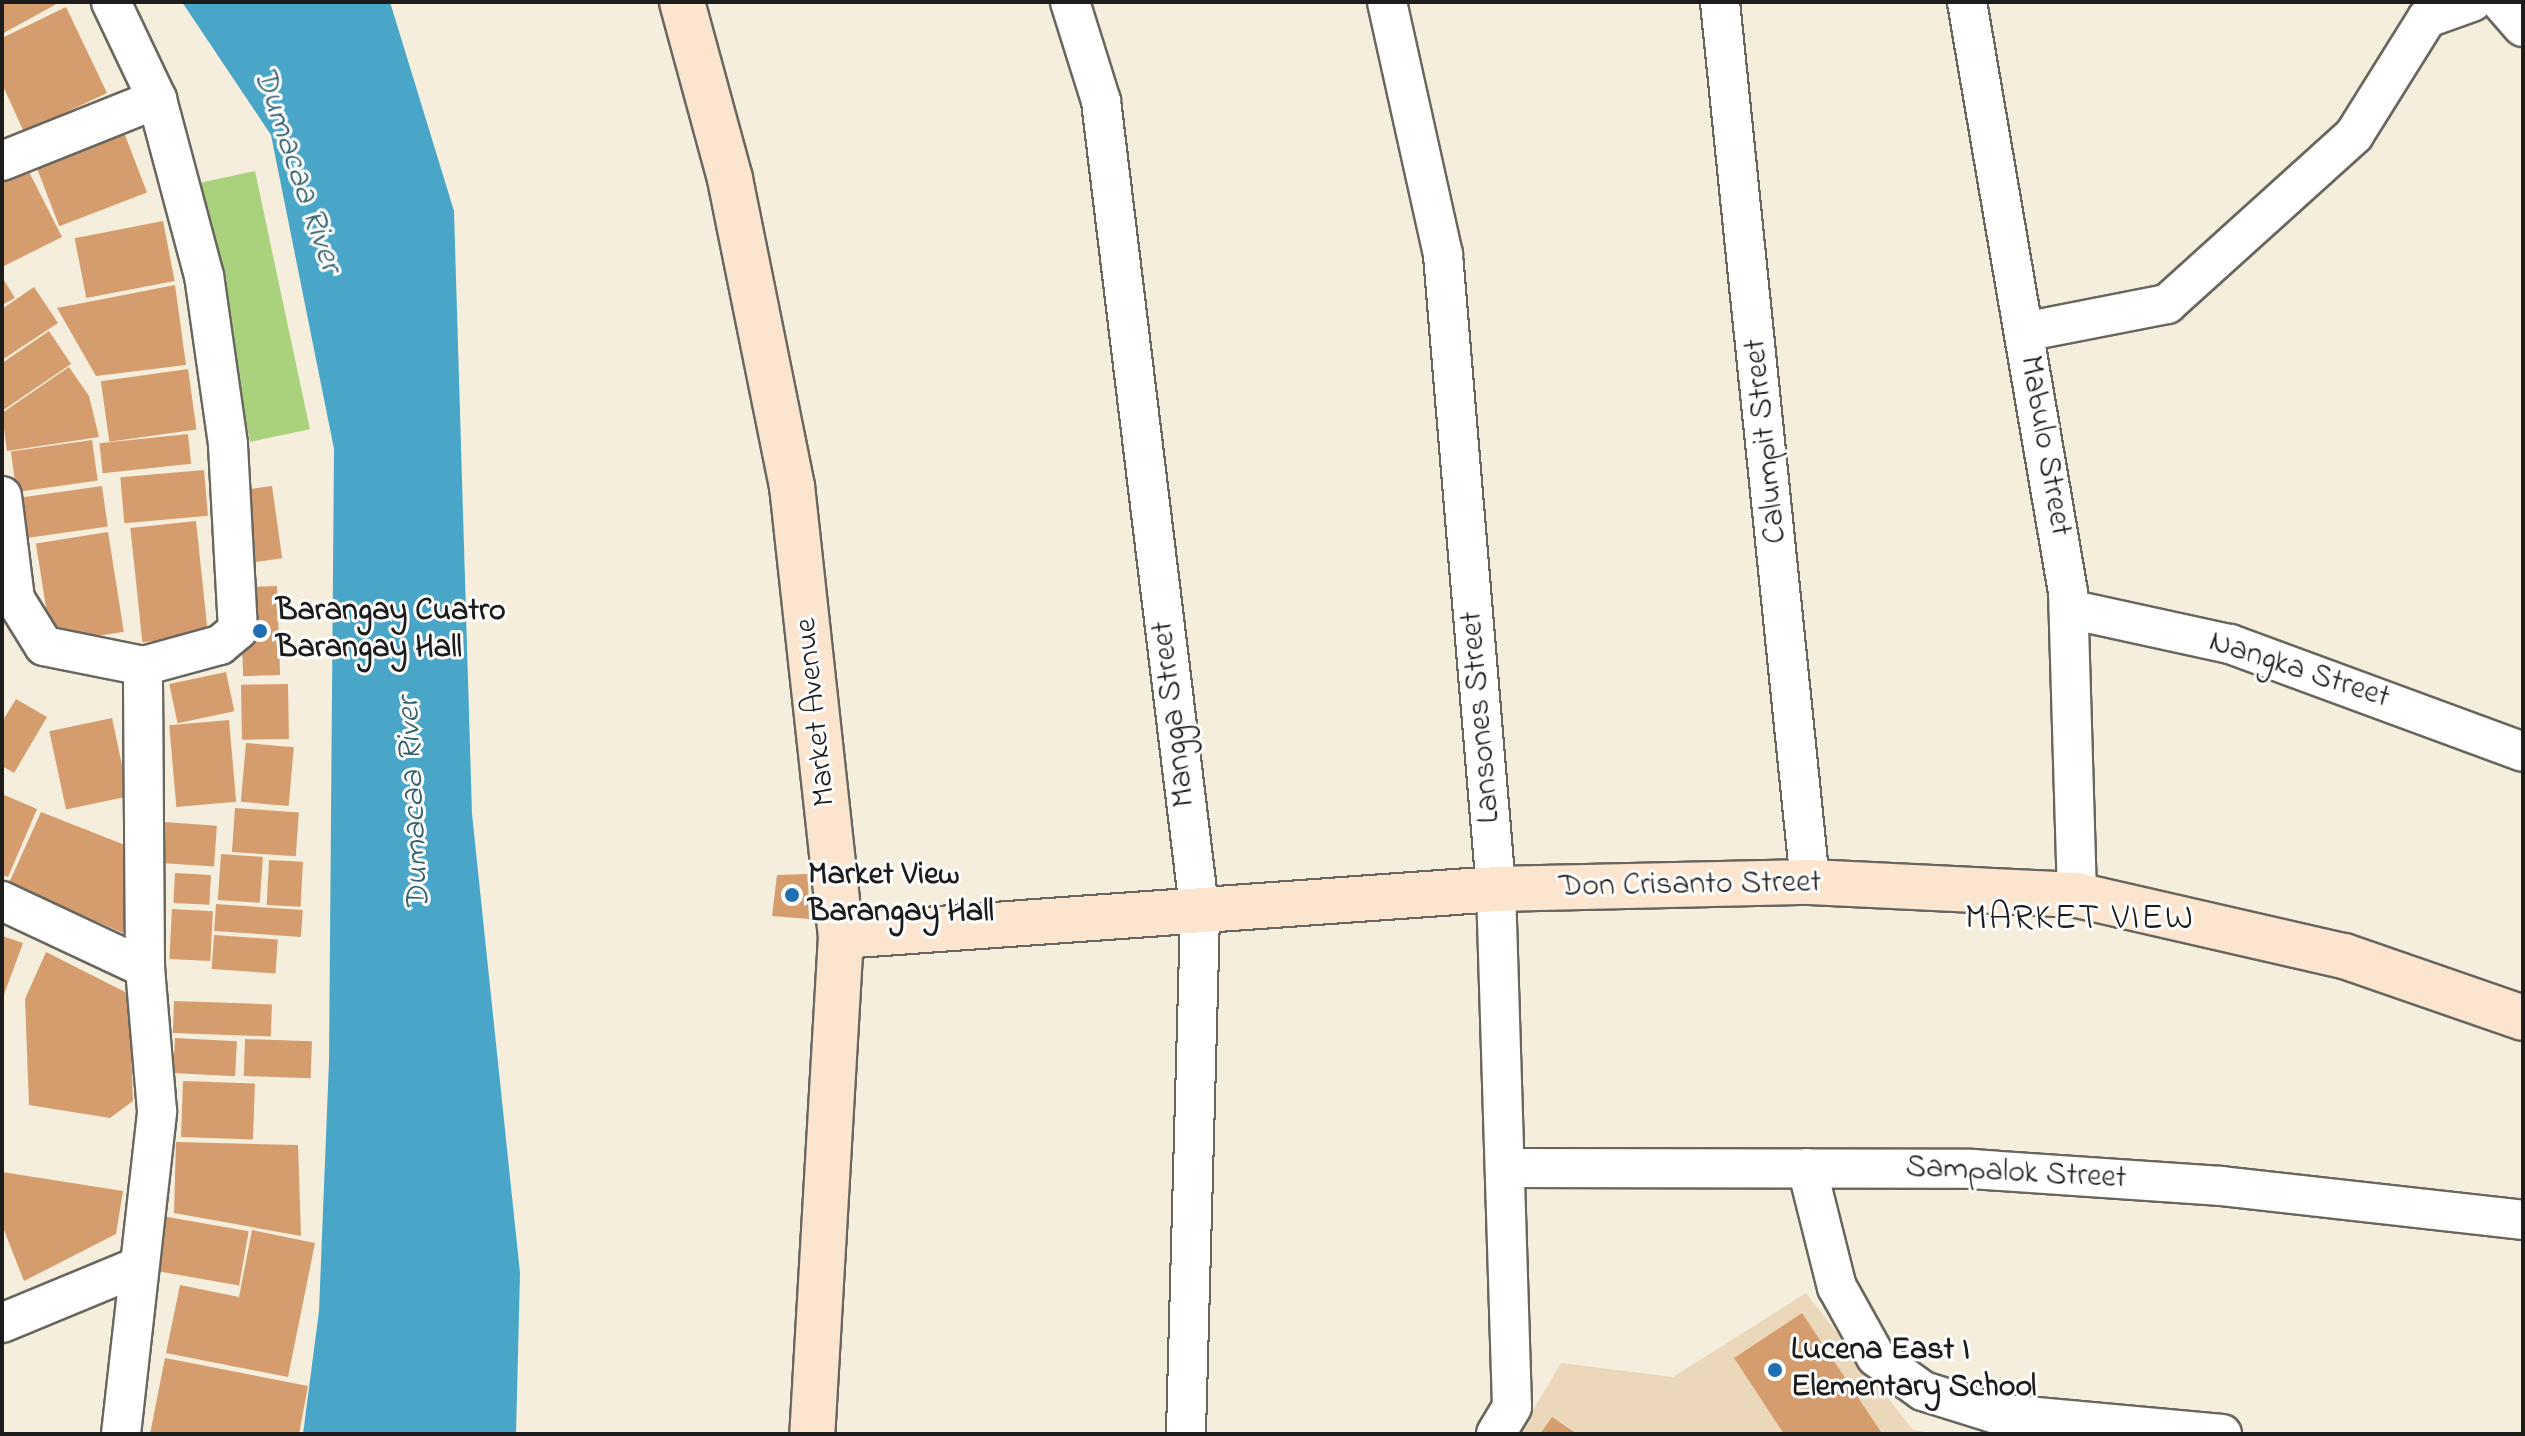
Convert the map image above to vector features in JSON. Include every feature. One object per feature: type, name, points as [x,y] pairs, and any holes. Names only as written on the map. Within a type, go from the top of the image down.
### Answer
[{"type":"street","points":[[2,496],[15,599],[44,646],[143,666],[220,645],[238,630],[228,444],[204,276],[157,99],[111,2]]},
{"type":"street","name":"Market Avenue","points":[[682,2],[730,179],[792,486],[841,936],[812,1434]]},
{"type":"street","name":"Mangga Street","points":[[1070,2],[1101,101],[1200,915],[1186,1434]]},
{"type":"street","name":"Lansones Street","points":[[1387,2],[1443,255],[1496,889],[1512,1407],[1496,1434]]},
{"type":"street","name":"Calumpit Street","points":[[1720,2],[1810,882]]},
{"type":"street","points":[[2024,332],[2167,304],[2354,135],[2427,18],[2472,2]]},
{"type":"street","points":[[2501,2],[2523,27]]},
{"type":"street","name":"Mabulo Street","points":[[1972,6],[2069,609],[2077,895]]},
{"type":"street","points":[[2,161],[157,99]]},
{"type":"street","name":"Nangka Street","points":[[2069,609],[2230,644],[2523,752]]},
{"type":"street","points":[[121,1434],[135,1268],[157,1111],[145,968],[143,666]]},
{"type":"street","name":"Don Crisanto Street","points":[[841,936],[1200,915],[1496,889],[1810,882],[2077,895],[2344,956],[2523,1018]]},
{"type":"street","points":[[2,901],[145,968]]},
{"type":"street","name":"Sampalok Street","points":[[1507,1168],[1972,1169],[2206,1184],[2523,1220]]},
{"type":"street","points":[[1807,1168],[1837,1287],[1876,1357],[1923,1391],[1993,1413],[2222,1434]]},
{"type":"street","points":[[2,1323],[135,1268]]},
{"type":"shaded area","name":"Lucena East I Elementary School","points":[[1806,1293],[1913,1430],[1941,1434],[1519,1434],[1561,1363],[1673,1377]]},
{"type":"green space","points":[[255,171],[310,429],[250,442],[195,184]]},
{"type":"water","name":"Dumacaa River","points":[[182,2],[390,2],[454,211],[472,814],[520,1273],[516,1434],[303,1434],[319,1311],[329,1061],[334,449],[271,135]]},
{"type":"building","points":[[2,2],[60,2],[2,34]]},
{"type":"building","points":[[66,7],[107,93],[24,132],[2,84],[2,38]]},
{"type":"building","points":[[123,130],[147,193],[59,226],[35,164]]},
{"type":"building","points":[[21,156],[62,237],[2,267],[2,166]]},
{"type":"building","points":[[163,221],[175,281],[86,298],[75,238]]},
{"type":"building","points":[[2,277],[15,298],[2,305]]},
{"type":"building","points":[[175,285],[186,365],[96,376],[57,308]]},
{"type":"building","points":[[34,287],[58,323],[2,360],[2,309]]},
{"type":"building","points":[[49,331],[71,364],[2,411],[2,363]]},
{"type":"building","points":[[69,367],[89,396],[99,437],[7,451],[2,413]]},
{"type":"building","points":[[188,369],[196,429],[109,442],[101,381]]},
{"type":"building","points":[[188,434],[191,464],[103,473],[99,443]]},
{"type":"building","points":[[92,440],[98,481],[17,492],[11,451]]},
{"type":"building","points":[[204,470],[208,516],[124,523],[120,477]]},
{"type":"building","points":[[102,486],[108,527],[28,538],[23,497]]},
{"type":"building","points":[[272,486],[282,558],[242,564],[231,492]]},
{"type":"building","points":[[196,521],[208,635],[142,642],[130,528]]},
{"type":"building","points":[[108,532],[124,632],[52,643],[36,543]]},
{"type":"building","name":"Barangay Cuatro Barangay Hall","points":[[277,586],[280,675],[243,676],[240,587]]},
{"type":"building","points":[[226,672],[234,711],[178,723],[169,684]]},
{"type":"building","points":[[288,684],[289,739],[242,740],[241,685]]},
{"type":"building","points":[[16,699],[47,717],[14,773],[2,766],[2,722]]},
{"type":"building","points":[[112,718],[129,796],[66,810],[49,731]]},
{"type":"building","points":[[229,720],[236,802],[176,807],[169,725]]},
{"type":"building","points":[[246,743],[294,747],[289,806],[241,802]]},
{"type":"building","points":[[2,794],[37,809],[8,877],[2,875]]},
{"type":"building","points":[[235,808],[299,812],[296,856],[232,852]]},
{"type":"building","points":[[41,812],[135,849],[123,933],[9,883]]},
{"type":"building","points":[[164,822],[217,826],[214,867],[161,863]]},
{"type":"building","points":[[221,854],[263,857],[260,903],[218,900]]},
{"type":"building","points":[[269,860],[303,862],[301,907],[267,905]]},
{"type":"building","points":[[175,873],[211,875],[209,905],[173,903]]},
{"type":"building","name":"Market View Barangay Hall","points":[[808,874],[809,919],[772,916],[777,875]]},
{"type":"building","points":[[216,904],[303,910],[301,937],[214,931]]},
{"type":"building","points":[[172,909],[213,911],[210,961],[169,959]]},
{"type":"building","points":[[214,935],[278,939],[275,973],[212,969]]},
{"type":"building","points":[[2,936],[23,943],[2,1000]]},
{"type":"building","points":[[46,952],[129,994],[133,1101],[110,1118],[29,1105],[25,999]]},
{"type":"building","points":[[174,1001],[272,1004],[271,1036],[173,1033]]},
{"type":"building","points":[[175,1038],[237,1041],[235,1076],[173,1073]]},
{"type":"building","points":[[245,1039],[312,1041],[311,1078],[244,1076]]},
{"type":"building","points":[[183,1081],[255,1084],[253,1139],[181,1137]]},
{"type":"building","points":[[176,1142],[298,1145],[301,1236],[174,1213]]},
{"type":"building","points":[[2,1172],[123,1191],[116,1234],[24,1281],[2,1225]]},
{"type":"building","points":[[162,1216],[249,1231],[239,1285],[152,1270]]},
{"type":"building","points":[[252,1230],[315,1243],[288,1377],[166,1353],[180,1285],[239,1297]]},
{"type":"building","points":[[1802,1313],[1881,1432],[1784,1434],[1734,1358]]},
{"type":"building","points":[[165,1358],[308,1386],[299,1434],[150,1434]]},
{"type":"building","points":[[1552,1417],[1577,1434],[1540,1434]]},
{"type":"place","name":"Barangay Cuatro Barangay Hall","points":[[260,631]]},
{"type":"place","name":"Market View Barangay Hall","points":[[792,895]]},
{"type":"place","name":"Lucena East I Elementary School","points":[[1775,1370]]},
{"type":"district","name":"MARKET VIEW","points":[[2080,920]]}]
